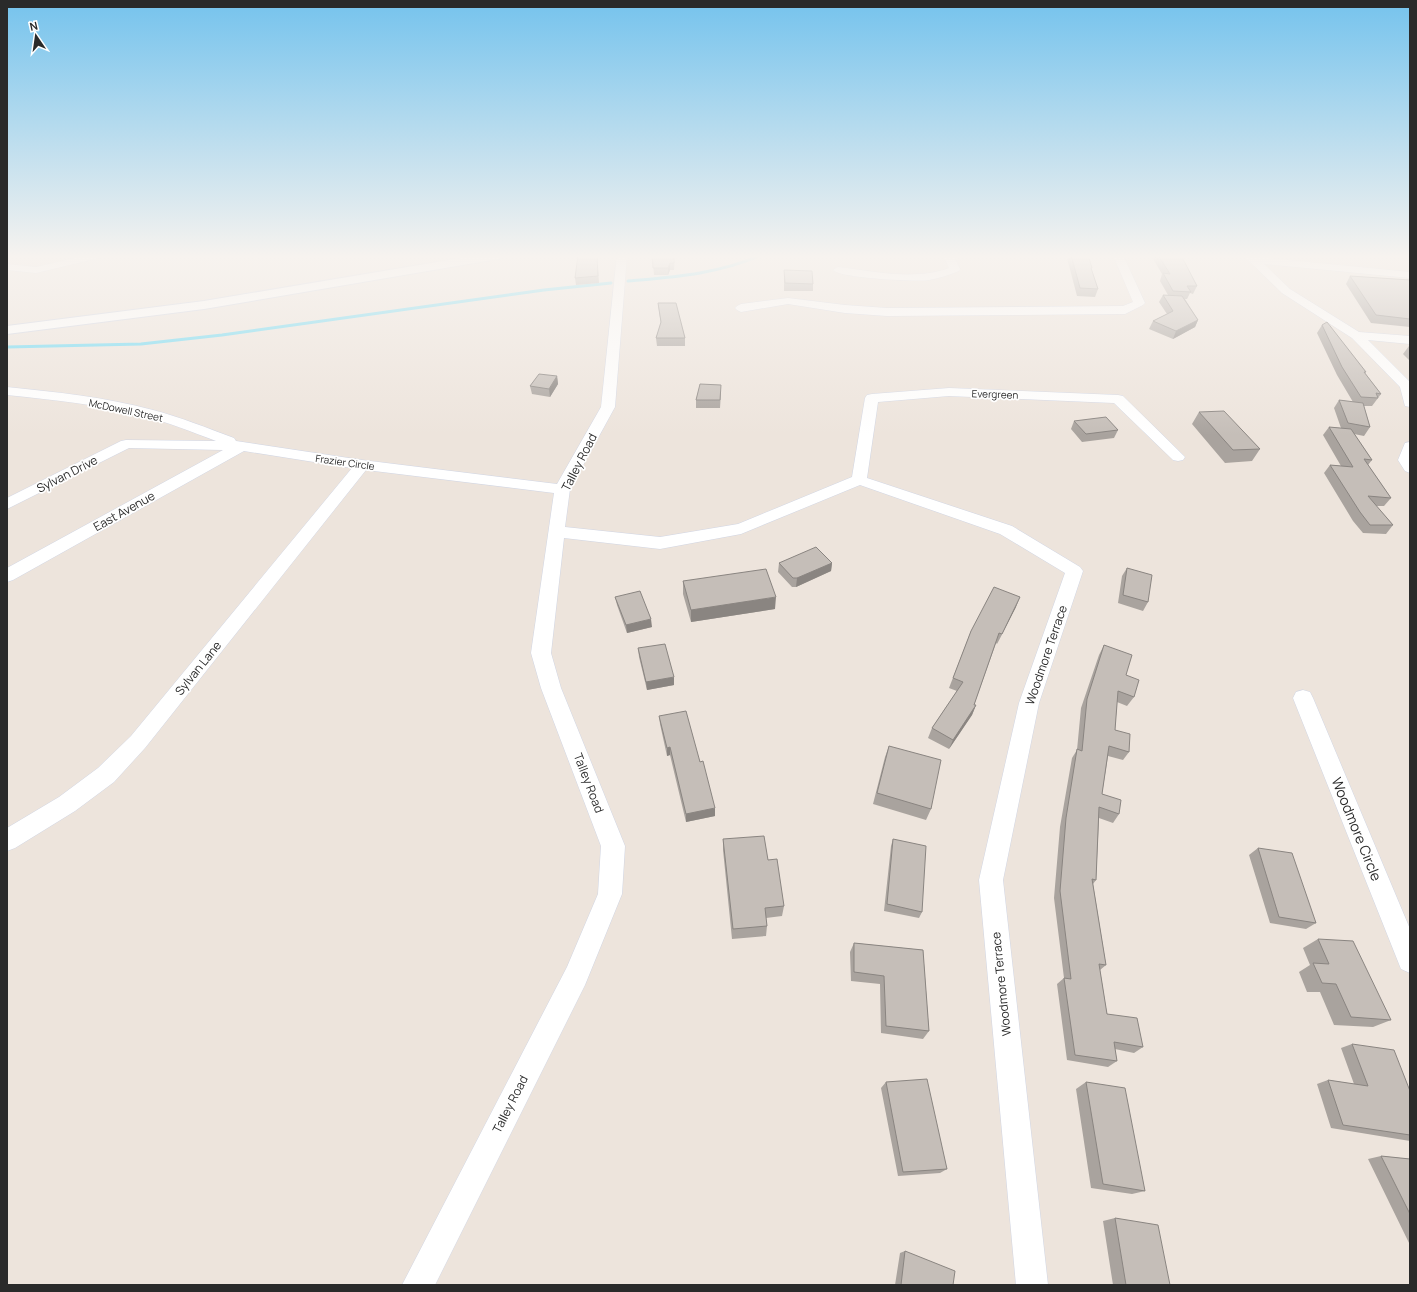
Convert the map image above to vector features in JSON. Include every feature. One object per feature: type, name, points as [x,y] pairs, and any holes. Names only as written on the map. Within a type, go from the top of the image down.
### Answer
[{"type":"street","points":[[7,330],[123,315]]},
{"type":"street","name":"Talley Road","points":[[418,1285],[576,976],[610,894],[613,846],[551,688],[542,653],[562,490],[608,407],[616,315]]},
{"type":"street","points":[[1325,315],[1356,335],[1406,386],[1410,403]]},
{"type":"street","points":[[1356,335],[1410,340]]},
{"type":"street","name":"McDowell Street","points":[[7,391],[69,397],[147,413],[180,422],[242,446]]},
{"type":"street","name":"Evergreen","points":[[859,480],[872,398],[949,392],[1118,399],[1178,456]]},
{"type":"street","name":"Frazier Circle","points":[[126,444],[242,446],[362,465],[562,490]]},
{"type":"street","name":"Sylvan Drive","points":[[7,504],[126,444]]},
{"type":"street","name":"East Avenue","points":[[7,576],[242,446]]},
{"type":"street","points":[[1410,446],[1406,460],[1410,468]]},
{"type":"street","name":"Sylvan Lane","points":[[7,840],[67,804],[106,775],[138,742],[362,465]]},
{"type":"street","points":[[556,532],[660,543],[741,529],[859,480]]},
{"type":"street","name":"Woodmore Terrace","points":[[859,480],[1006,530],[1074,571],[1029,703],[991,880],[1032,1285]]},
{"type":"street","name":"Woodmore Circle","points":[[1303,698],[1410,960]]},
{"type":"building","points":[[660,315],[679,315],[685,338],[656,338],[661,322]]},
{"type":"building","points":[[1164,315],[1195,315],[1198,320],[1176,331],[1153,321]]},
{"type":"building","points":[[1378,315],[1410,315],[1410,319]]},
{"type":"building","points":[[1327,322],[1366,372],[1364,372],[1381,394],[1376,393],[1378,398],[1361,397],[1342,367],[1322,325]]},
{"type":"building","points":[[539,374],[557,376],[549,389],[530,386]]},
{"type":"building","points":[[700,384],[721,385],[720,400],[696,400]]},
{"type":"building","points":[[1339,400],[1363,403],[1370,427],[1348,423]]},
{"type":"building","points":[[1224,411],[1260,449],[1233,450],[1199,412]]},
{"type":"building","points":[[1106,417],[1118,430],[1086,434],[1074,421]]},
{"type":"building","points":[[1329,427],[1351,429],[1372,460],[1364,459],[1391,498],[1368,496],[1393,525],[1370,525],[1360,512],[1330,465],[1353,467]]},
{"type":"building","points":[[816,547],[832,563],[797,578],[793,578],[779,563]]},
{"type":"building","points":[[1127,568],[1152,575],[1148,602],[1123,595]]},
{"type":"building","points":[[766,569],[776,597],[691,610],[683,581]]},
{"type":"building","points":[[994,587],[1020,597],[1002,634],[999,633],[974,705],[976,705],[953,740],[932,728],[963,682],[953,678],[971,631]]},
{"type":"building","points":[[640,591],[651,619],[626,625],[615,597]]},
{"type":"building","points":[[665,644],[674,677],[646,682],[638,648]]},
{"type":"building","points":[[1104,645],[1132,655],[1126,675],[1139,680],[1134,697],[1118,691],[1115,730],[1130,734],[1129,752],[1109,746],[1102,794],[1121,800],[1119,814],[1099,807],[1096,880],[1092,879],[1106,965],[1099,964],[1107,1014],[1137,1018],[1143,1047],[1114,1042],[1117,1061],[1075,1055],[1064,978],[1071,979],[1060,891],[1066,818],[1077,749],[1082,751],[1087,699]]},
{"type":"building","points":[[686,711],[700,762],[703,761],[715,808],[686,814],[670,747],[667,748],[659,716]]},
{"type":"building","points":[[889,746],[941,760],[931,809],[877,793]]},
{"type":"building","points":[[764,836],[768,860],[777,859],[784,906],[765,908],[767,926],[733,929],[723,839]]},
{"type":"building","points":[[893,839],[926,846],[922,912],[887,904]]},
{"type":"building","points":[[1258,848],[1292,853],[1316,923],[1279,917]]},
{"type":"building","points":[[1318,939],[1353,941],[1391,1020],[1351,1017],[1336,984],[1322,983],[1313,963],[1329,964]]},
{"type":"building","points":[[854,943],[923,950],[929,1031],[886,1026],[884,976],[854,972]]},
{"type":"building","points":[[1352,1044],[1394,1050],[1410,1091],[1410,1135],[1343,1125],[1328,1080],[1368,1086]]},
{"type":"building","points":[[927,1079],[947,1169],[903,1172],[886,1082]]},
{"type":"building","points":[[1086,1082],[1125,1088],[1145,1191],[1103,1184]]},
{"type":"building","points":[[1381,1156],[1410,1159],[1410,1214]]},
{"type":"building","points":[[1115,1218],[1158,1225],[1170,1285],[1126,1285]]},
{"type":"building","points":[[905,1251],[955,1271],[953,1285],[901,1285]]},
{"type":"waterway","points":[[7,347],[141,344],[222,335],[363,315]]}]
